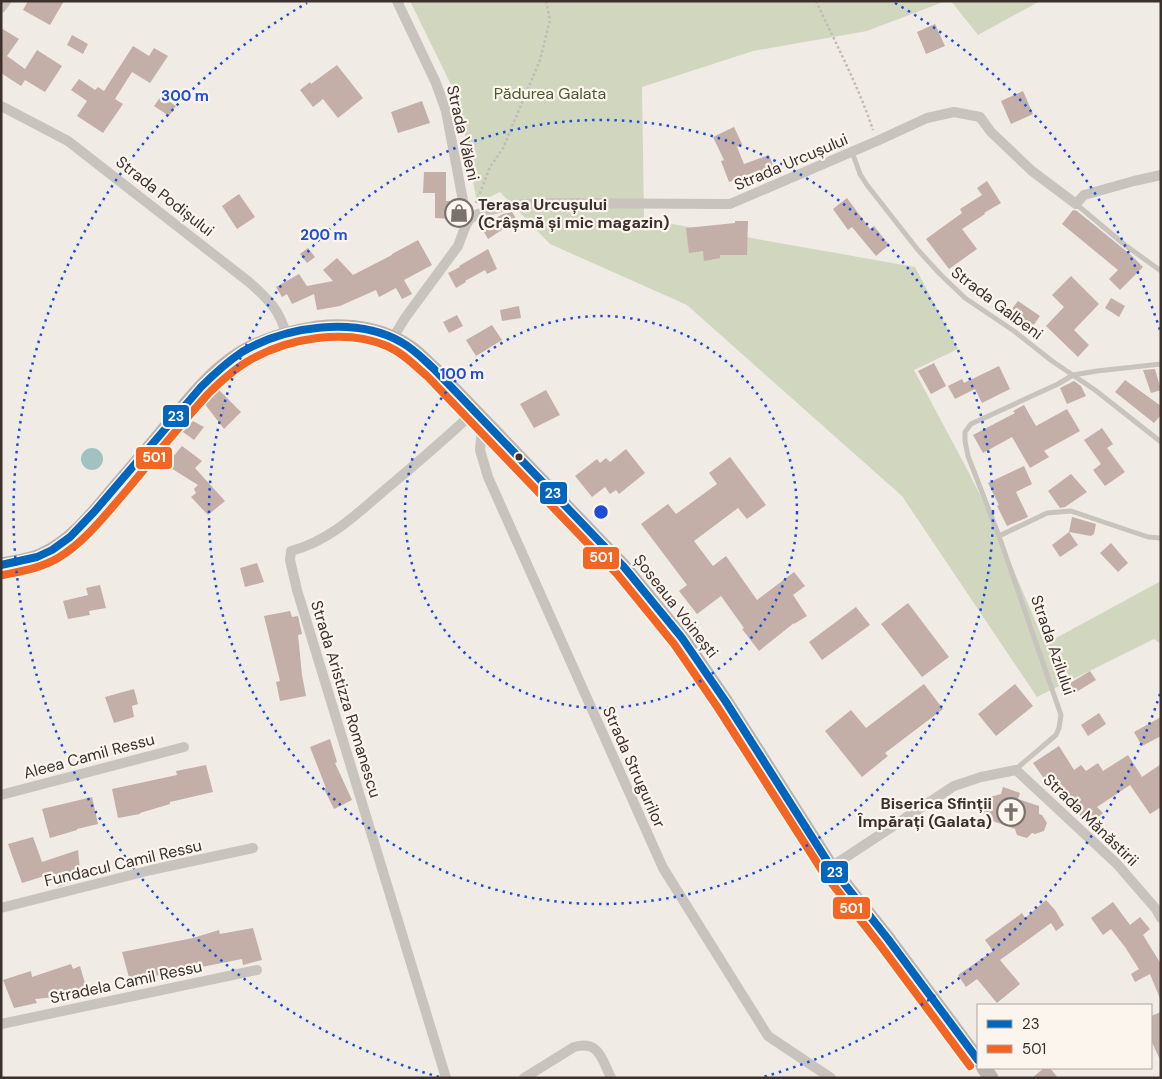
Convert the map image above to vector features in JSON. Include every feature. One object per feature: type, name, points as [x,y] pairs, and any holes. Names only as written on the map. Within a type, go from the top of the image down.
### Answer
[{"type":"main road","name":"Șoseaua Voinești","points":[[1,565],[41,555],[62,543],[98,508],[208,380],[243,352],[263,342],[305,330],[345,326],[366,329],[392,338],[413,350],[475,411],[624,567],[682,638],[726,702],[832,867],[977,1059]]},
{"type":"street","points":[[1,8],[6,1]]},
{"type":"street","name":"Strada Văleni","points":[[397,1],[436,83],[446,111],[464,206],[470,218]]},
{"type":"street","name":"Strada Podișului","points":[[1,106],[68,141],[249,282],[269,300],[284,324],[286,335]]},
{"type":"street","name":"Strada Urcușului","points":[[470,218],[505,206],[540,203],[730,204],[927,118],[954,112],[980,117],[991,132],[1032,171],[1076,204]]},
{"type":"street","points":[[1076,204],[1084,195],[1161,175]]},
{"type":"street","points":[[392,338],[458,246],[470,218]]},
{"type":"street","name":"Strada Aristizza Romanescu","points":[[446,1078],[297,590],[290,560],[291,551],[302,548],[337,530],[475,411]]},
{"type":"street","name":"Strada Strugurilor","points":[[490,428],[481,438],[480,450],[488,478],[663,868],[768,1036],[830,1078]]},
{"type":"street","name":"Aleea Camil Ressu","points":[[1,795],[184,747]]},
{"type":"street","name":"Strada Azilului","points":[[832,867],[954,786],[981,777],[1016,770]]},
{"type":"street","name":"Strada Mănăstirii","points":[[1016,770],[1117,864],[1156,909],[1161,918]]},
{"type":"street","name":"Fundacul Camil Ressu","points":[[1,908],[151,870],[253,848]]},
{"type":"street","name":"Stradela Camil Ressu","points":[[1,1024],[257,970]]},
{"type":"street","points":[[524,1078],[574,1047],[581,1045],[594,1048],[599,1053],[611,1078]]},
{"type":"lane","name":"Strada Galbeni","points":[[852,152],[860,174],[918,250],[965,298],[1095,390],[1161,442]]},
{"type":"lane","points":[[1076,204],[1125,245],[1161,271]]},
{"type":"lane","name":"Strada Azilului","points":[[1016,770],[1056,735],[1061,715],[999,536],[968,456],[965,441],[966,432],[971,424],[1073,376],[1097,371],[1161,364]]},
{"type":"lane","points":[[999,536],[1047,513],[1071,511],[1148,537],[1161,538]]},
{"type":"path","points":[[470,218],[490,167],[503,148],[540,60],[550,20],[546,1]]},
{"type":"path","points":[[816,1],[840,49],[868,113],[877,141]]},
{"type":"green space","name":"Pădurea Galata","points":[[410,1],[946,1],[867,31],[753,51],[642,87],[644,219],[915,267],[958,349],[914,370],[992,519],[1045,644],[1161,581],[1161,644],[1154,639],[1037,697],[902,496],[687,305],[550,244],[500,192],[477,203],[459,101]]},
{"type":"green space","points":[[951,1],[1040,1],[978,35]]},
{"type":"water","points":[[92,448],[100,451],[103,459],[100,467],[92,470],[84,467],[81,459],[84,451]]},
{"type":"building","points":[[28,1],[64,1],[50,25],[23,10]]},
{"type":"building","points":[[935,24],[945,46],[926,54],[917,32]]},
{"type":"building","points":[[1,28],[19,39],[7,56],[25,69],[37,50],[62,66],[45,92],[25,80],[21,86],[1,73]]},
{"type":"building","points":[[72,35],[88,44],[83,54],[67,45]]},
{"type":"building","points":[[133,46],[149,56],[154,48],[168,56],[150,83],[132,72],[115,99],[123,104],[103,133],[77,116],[87,101],[71,90],[79,79],[95,90],[98,87],[104,91]]},
{"type":"building","points":[[337,65],[363,98],[338,118],[323,99],[313,107],[300,90]]},
{"type":"building","points":[[1023,91],[1033,114],[1011,124],[1001,101]]},
{"type":"building","points":[[161,96],[176,106],[169,116],[154,106]]},
{"type":"building","points":[[422,101],[430,123],[398,133],[391,112]]},
{"type":"building","points":[[734,127],[742,144],[737,147],[744,164],[769,155],[777,176],[764,181],[760,170],[729,182],[721,161],[724,160],[713,137]]},
{"type":"building","points":[[424,172],[446,172],[446,201],[453,201],[452,219],[435,218],[435,193],[423,193]]},
{"type":"building","points":[[987,181],[1001,203],[962,229],[977,249],[949,269],[926,239],[962,213],[960,209],[982,195],[977,188]]},
{"type":"building","points":[[239,194],[255,217],[237,229],[222,206]]},
{"type":"building","points":[[847,198],[870,229],[874,226],[889,245],[876,256],[852,227],[848,230],[833,209]]},
{"type":"building","points":[[1073,210],[1077,211],[1143,267],[1120,290],[1109,279],[1118,270],[1062,224]]},
{"type":"building","points":[[512,212],[517,220],[488,239],[481,227],[503,214]]},
{"type":"building","points":[[735,221],[748,221],[747,255],[720,255],[720,258],[704,261],[703,251],[689,253],[686,228],[735,223]]},
{"type":"building","points":[[418,240],[432,265],[404,280],[412,294],[402,299],[396,288],[379,297],[376,290],[340,306],[317,310],[314,294],[292,304],[287,294],[282,297],[276,287],[299,274],[307,286],[333,281],[323,270],[337,258],[353,275]]},
{"type":"building","points":[[308,248],[315,257],[307,263],[300,254]]},
{"type":"building","points":[[488,249],[497,269],[487,274],[485,270],[456,288],[448,273]]},
{"type":"building","points":[[1071,276],[1099,304],[1074,330],[1089,345],[1078,357],[1046,326],[1064,307],[1052,295]]},
{"type":"building","points":[[1111,298],[1125,306],[1119,317],[1105,308]]},
{"type":"building","points":[[1018,301],[1040,316],[1030,330],[1008,314]]},
{"type":"building","points":[[519,306],[521,318],[502,321],[500,310]]},
{"type":"building","points":[[457,315],[463,326],[449,333],[443,322]]},
{"type":"building","points":[[492,325],[502,340],[476,356],[466,340]]},
{"type":"building","points":[[934,363],[946,386],[931,394],[918,371]]},
{"type":"building","points":[[999,366],[1010,389],[982,403],[975,389],[955,399],[948,386],[962,379],[964,383]]},
{"type":"building","points":[[1155,369],[1161,390],[1151,393],[1143,370]]},
{"type":"building","points":[[1125,380],[1161,406],[1161,415],[1154,423],[1115,392]]},
{"type":"building","points":[[1074,381],[1081,386],[1086,396],[1067,404],[1060,388]]},
{"type":"building","points":[[218,389],[241,412],[224,429],[204,403]]},
{"type":"building","points":[[546,390],[560,415],[534,428],[520,404]]},
{"type":"building","points":[[1024,405],[1036,426],[1067,409],[1080,431],[1044,451],[1049,457],[1030,468],[1012,437],[983,453],[973,435],[1015,413],[1013,411]]},
{"type":"building","points":[[193,421],[204,427],[194,440],[183,432]]},
{"type":"building","points":[[1102,428],[1113,444],[1107,448],[1125,472],[1105,486],[1093,470],[1101,464],[1084,440]]},
{"type":"building","points":[[182,446],[202,461],[195,468],[225,501],[208,515],[191,497],[196,493],[194,489],[198,485],[166,465]]},
{"type":"building","points":[[626,449],[645,473],[619,494],[616,490],[610,494],[605,487],[592,497],[575,476],[597,459],[600,463],[606,458],[610,462]]},
{"type":"building","points":[[730,457],[766,505],[747,519],[738,508],[694,541],[713,566],[726,556],[757,600],[794,572],[805,586],[793,595],[807,616],[794,623],[759,651],[721,596],[697,614],[679,591],[687,585],[641,524],[668,504],[676,514],[717,484],[709,473]]},
{"type":"building","points":[[1024,466],[1032,484],[1016,492],[1028,517],[1007,526],[988,483]]},
{"type":"building","points":[[1071,474],[1087,492],[1065,507],[1060,508],[1048,491]]},
{"type":"building","points":[[1072,517],[1096,524],[1094,534],[1091,536],[1069,532]]},
{"type":"building","points":[[1069,532],[1078,545],[1060,557],[1052,545]]},
{"type":"building","points":[[1111,543],[1128,563],[1118,572],[1100,553]]},
{"type":"building","points":[[257,563],[264,582],[245,587],[240,568]]},
{"type":"building","points":[[100,585],[106,608],[89,611],[90,615],[68,619],[63,601],[88,595],[86,588]]},
{"type":"building","points":[[908,603],[949,657],[922,677],[881,624]]},
{"type":"building","points":[[856,607],[870,625],[822,660],[809,642]]},
{"type":"building","points":[[290,611],[292,617],[298,616],[302,634],[298,635],[306,696],[280,701],[276,682],[280,681],[264,616]]},
{"type":"building","points":[[1090,671],[1096,680],[1073,694],[1067,685]]},
{"type":"building","points":[[924,684],[943,709],[885,753],[888,756],[862,777],[825,731],[851,710],[866,728]]},
{"type":"building","points":[[1015,684],[1033,706],[996,736],[978,714]]},
{"type":"building","points":[[134,689],[138,704],[132,706],[134,717],[114,723],[105,697]]},
{"type":"building","points":[[1099,713],[1106,724],[1088,736],[1081,725]]},
{"type":"building","points":[[1161,717],[1161,736],[1142,746],[1134,732]]},
{"type":"building","points":[[330,739],[337,762],[335,763],[352,800],[334,809],[324,789],[326,788],[310,747]]},
{"type":"building","points":[[1059,746],[1074,770],[1081,765],[1086,771],[1098,763],[1103,771],[1128,755],[1142,777],[1161,764],[1161,807],[1150,814],[1130,785],[1097,807],[1103,813],[1089,825],[1065,799],[1062,801],[1033,763]]},
{"type":"building","points":[[206,765],[213,792],[170,802],[170,804],[140,814],[118,818],[112,789],[177,775],[176,771]]},
{"type":"building","name":"Biserica Sfinții Împărați (Galata)","points":[[1003,787],[1020,793],[1018,799],[1039,806],[1039,814],[1042,815],[1047,823],[1044,831],[1032,833],[1027,838],[1017,835],[1015,829],[987,819],[983,811],[984,805],[990,797],[1001,794]]},
{"type":"building","points":[[92,797],[98,824],[50,838],[42,809]]},
{"type":"building","points":[[33,837],[42,862],[78,850],[81,878],[58,887],[54,873],[22,883],[8,844]]},
{"type":"building","points":[[1046,900],[1064,925],[1056,931],[1051,923],[1000,960],[1020,984],[997,1003],[977,979],[966,987],[958,975],[993,951],[985,940],[1022,913],[1025,918]]},
{"type":"building","points":[[1113,902],[1130,925],[1140,917],[1150,929],[1143,935],[1161,964],[1161,1001],[1150,974],[1135,982],[1131,974],[1139,969],[1125,947],[1111,929],[1103,935],[1091,918]]},
{"type":"building","points":[[253,928],[262,960],[243,965],[242,959],[130,981],[122,952],[193,938],[219,930],[220,934]]},
{"type":"building","points":[[71,964],[73,969],[80,966],[86,987],[77,990],[77,995],[35,999],[37,1003],[14,1008],[3,980],[31,971],[32,977]]},
{"type":"building","points":[[1161,1012],[1161,1062],[1152,1042],[1152,1016]]},
{"type":"building","points":[[1043,1069],[1051,1069],[1058,1078],[1032,1078]]},
{"type":"transit line","name":"23","points":[[1,565],[37,557],[52,550],[70,537],[94,512],[201,387],[242,352],[279,336],[321,328],[343,327],[363,329],[383,334],[401,342],[434,369],[624,567],[682,638],[726,702],[831,867],[888,939],[977,1059]]},
{"type":"transit line","name":"501","points":[[3,575],[45,564],[58,558],[76,545],[107,514],[208,394],[250,360],[282,346],[317,338],[354,338],[371,341],[393,349],[427,376],[617,574],[674,644],[718,708],[823,872],[970,1066]]},
{"type":"place","name":"Terasa Urcușului (Crâșmă și mic magazin)","points":[[459,213]]},
{"type":"place","name":"Biserica Sfinții Împărați (Galata)","points":[[1011,812]]}]
